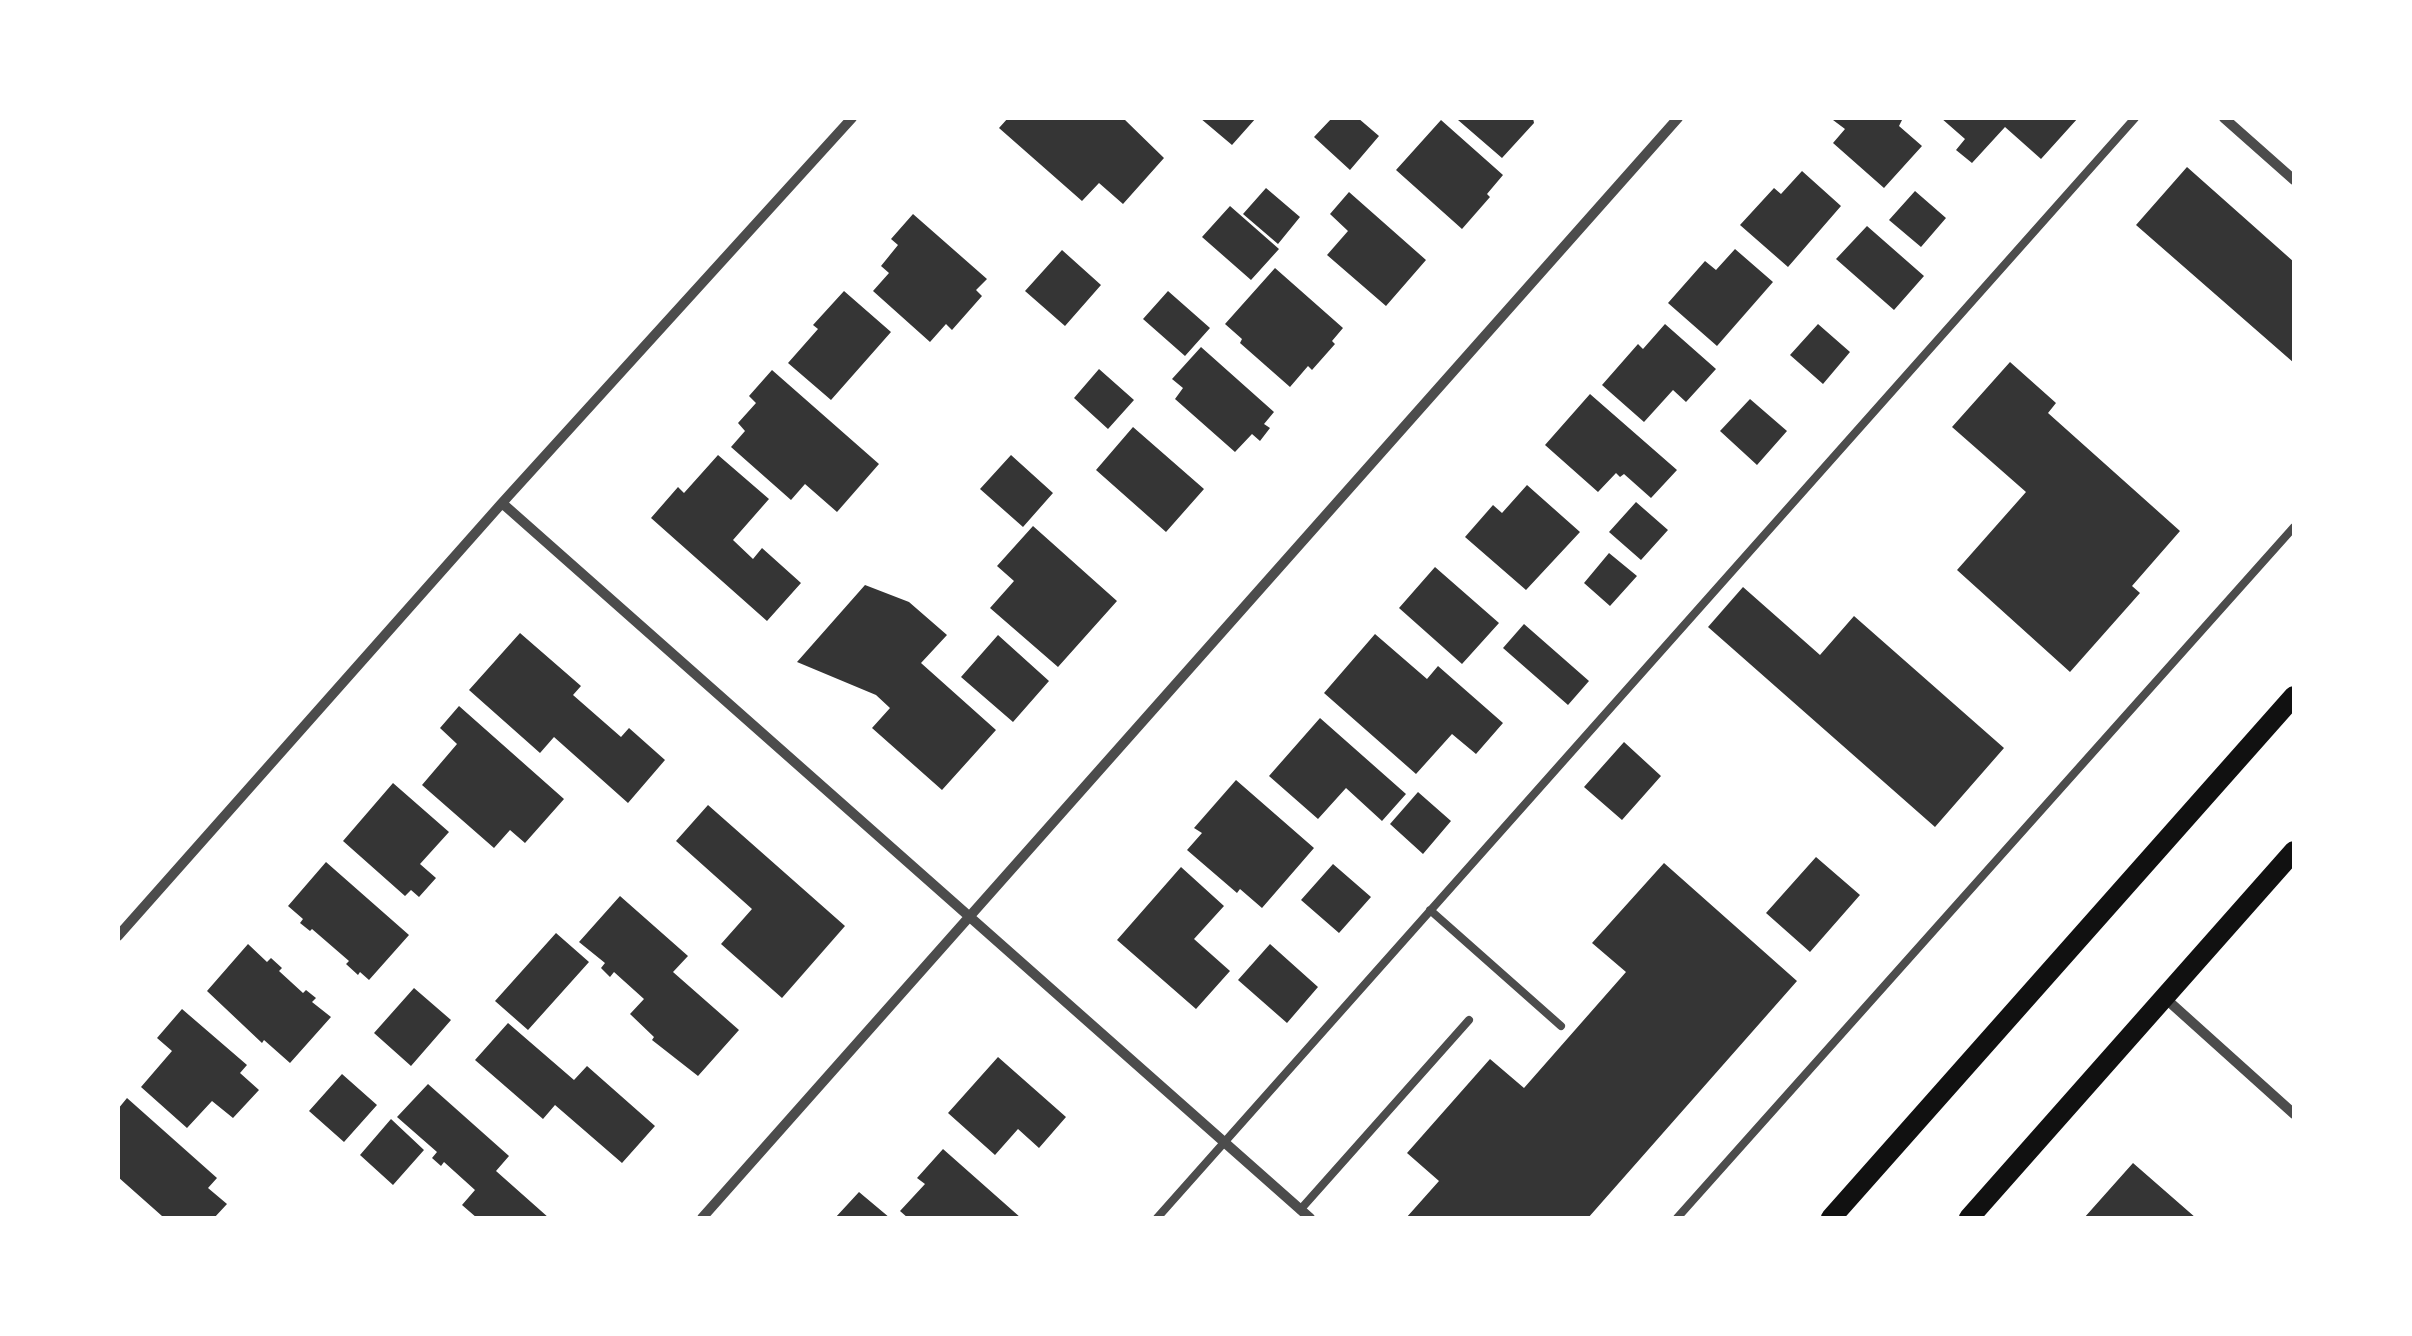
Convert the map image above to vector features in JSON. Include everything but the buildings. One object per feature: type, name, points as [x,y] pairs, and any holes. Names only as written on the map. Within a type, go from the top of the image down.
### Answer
[{"type":"main road","points":[[1831,1218],[2294,696]]},
{"type":"main road","points":[[1969,1218],[2294,851]]},
{"type":"street","points":[[118,936],[502,503],[852,118]]},
{"type":"street","points":[[702,1218],[1678,118]]},
{"type":"street","points":[[2224,118],[2294,180]]},
{"type":"street","points":[[502,503],[1310,1218]]},
{"type":"street","points":[[2165,998],[2294,1114]]},
{"type":"lane","points":[[1156,1218],[2135,118]]},
{"type":"lane","points":[[1677,1218],[2294,527]]},
{"type":"lane","points":[[1430,910],[1561,1026]]},
{"type":"lane","points":[[1300,1210],[1469,1020]]}]
